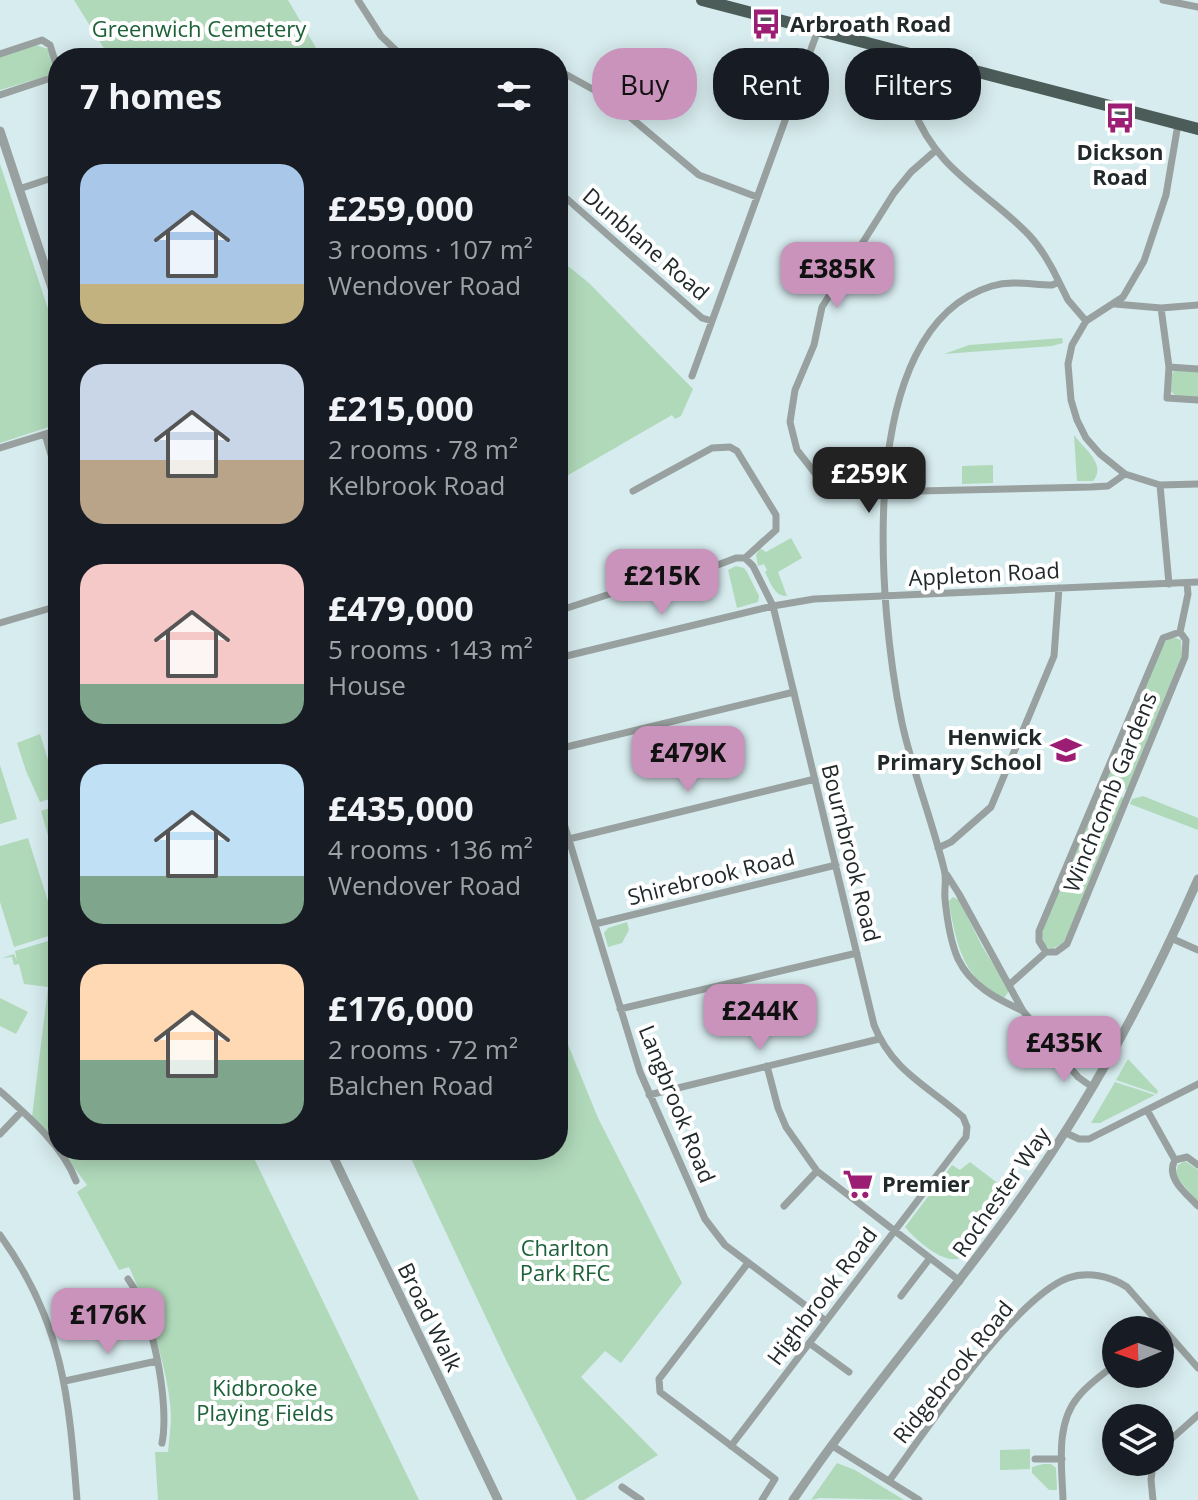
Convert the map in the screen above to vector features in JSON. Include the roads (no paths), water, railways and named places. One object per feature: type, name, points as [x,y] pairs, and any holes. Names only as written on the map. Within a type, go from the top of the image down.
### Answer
[{"type":"highway","points":[[702,0],[887,48]]},
{"type":"highway","points":[[981,73],[1198,129]]},
{"type":"street","points":[[358,0],[381,36],[394,48]]},
{"type":"street","points":[[1163,0],[1198,7]]},
{"type":"street","points":[[692,376],[818,30]]},
{"type":"street","points":[[0,54],[42,40],[51,48]]},
{"type":"street","points":[[568,76],[605,96],[699,175],[757,197]]},
{"type":"street","points":[[0,95],[48,79]]},
{"type":"street","points":[[918,120],[935,151],[958,176],[1031,237],[1068,300],[1086,321]]},
{"type":"street","points":[[1178,124],[1166,195],[1153,240],[1129,290],[1115,304],[1086,321],[1072,345],[1068,364],[1071,400],[1077,420],[1086,438],[1110,464],[1125,474],[1160,485],[1198,484]]},
{"type":"street","points":[[0,131],[48,276]]},
{"type":"street","points":[[935,151],[911,172],[894,193],[822,307],[814,345],[795,390],[790,422],[797,450],[815,472],[818,487],[824,493],[1108,486],[1125,474]]},
{"type":"street","points":[[19,189],[48,179]]},
{"type":"street","name":"Dunblane Road","points":[[568,200],[702,318],[712,321]]},
{"type":"street","points":[[1023,1011],[989,994],[975,983],[958,958],[952,938],[945,897],[945,874],[912,764],[893,666],[886,596],[884,492],[891,437],[901,395],[915,357],[933,327],[954,305],[990,287],[1059,282]]},
{"type":"street","points":[[1115,304],[1161,308],[1198,305]]},
{"type":"street","points":[[1161,308],[1169,367],[1167,398],[1198,400]]},
{"type":"street","points":[[1169,367],[1198,369]]},
{"type":"street","points":[[0,448],[48,433]]},
{"type":"street","points":[[45,434],[48,444]]},
{"type":"street","points":[[568,608],[616,592],[699,572],[736,558],[745,558],[752,549],[772,536],[778,523],[757,481],[737,451],[730,447],[712,448],[633,491]]},
{"type":"street","points":[[1160,485],[1169,584]]},
{"type":"street","name":"Bournbrook Road","points":[[745,558],[753,566],[773,606],[879,1039],[898,1066],[963,1117],[967,1127]]},
{"type":"street","name":"Appleton Road","points":[[568,656],[814,599],[1198,582]]},
{"type":"street","name":"Winchcomb Gardens","points":[[1009,985],[1046,952],[1056,952],[1067,944],[1185,657],[1186,640],[1180,632],[1188,594],[1187,583]]},
{"type":"street","points":[[938,848],[951,842],[991,807],[1054,656],[1059,588]]},
{"type":"street","points":[[0,623],[48,609]]},
{"type":"street","name":"Winchcomb Gardens","points":[[1046,952],[1039,941],[1039,931],[1163,638],[1180,632]]},
{"type":"street","points":[[568,747],[794,692]]},
{"type":"street","points":[[569,839],[815,779]]},
{"type":"street","name":"Langbrook Road","points":[[568,836],[649,1095],[705,1219],[725,1245],[826,1321]]},
{"type":"street","name":"Shirebrook Road","points":[[595,924],[836,865]]},
{"type":"street","points":[[945,874],[1023,1011],[1078,1077],[1092,1087]]},
{"type":"street","name":"Rochester Way","points":[[793,1500],[831,1445],[960,1281],[1064,1132],[1092,1087],[1171,938],[1198,879]]},
{"type":"street","points":[[1171,938],[1198,950]]},
{"type":"street","points":[[620,1009],[857,953]]},
{"type":"street","points":[[649,1095],[879,1039]]},
{"type":"street","points":[[767,1066],[786,1127],[817,1171],[960,1281]]},
{"type":"street","points":[[1064,1132],[1079,1139],[1089,1139],[1198,1084]]},
{"type":"street","points":[[0,1091],[48,1139]]},
{"type":"street","points":[[1147,1110],[1175,1160]]},
{"type":"street","points":[[0,1134],[22,1111]]},
{"type":"street","name":"Highbrook Road","points":[[731,1446],[966,1137],[967,1127]]},
{"type":"street","points":[[1198,1165],[1187,1157],[1175,1160],[1171,1168],[1172,1176],[1198,1206]]},
{"type":"street","points":[[66,1160],[76,1181]]},
{"type":"street","name":"Broad Walk","points":[[335,1160],[498,1500]]},
{"type":"street","points":[[784,1206],[817,1171]]},
{"type":"street","points":[[0,1235],[23,1269],[40,1303],[65,1381],[77,1500]]},
{"type":"street","points":[[901,1296],[930,1258]]},
{"type":"street","points":[[748,1263],[659,1379],[658,1386],[660,1392],[775,1479],[762,1500]]},
{"type":"street","name":"Ridgebrook Road","points":[[889,1481],[990,1347],[1022,1313],[1058,1283],[1084,1275],[1103,1276],[1120,1282],[1135,1293],[1151,1316]]},
{"type":"street","points":[[128,1279],[136,1289],[157,1361],[164,1409],[162,1443]]},
{"type":"street","points":[[809,1343],[849,1372]]},
{"type":"street","name":"Ridgebrook Road","points":[[1174,1343],[1198,1368]]},
{"type":"street","points":[[65,1381],[157,1361]]},
{"type":"street","points":[[1063,1500],[1062,1438],[1071,1408],[1079,1396],[1102,1376]]},
{"type":"street","points":[[1174,1436],[1198,1415]]},
{"type":"street","points":[[831,1445],[919,1500]]},
{"type":"street","points":[[1035,1459],[1062,1459]]},
{"type":"street","points":[[1151,1476],[1153,1500]]},
{"type":"street","points":[[622,1487],[641,1500]]},
{"type":"place","name":"Arbroath Road","points":[[766,24]]},
{"type":"place","name":"Dickson Road","points":[[1120,118]]},
{"type":"place","name":"Henwick Primary School","points":[[1066,750]]},
{"type":"place","name":"Premier","points":[[858,1184]]},
{"type":"park label","name":"Greenwich Cemetery","points":[[199,29]]},
{"type":"park label","name":"Charlton Park RFC","points":[[565,1260]]},
{"type":"park label","name":"Kidbrooke Playing Fields","points":[[265,1400]]}]
